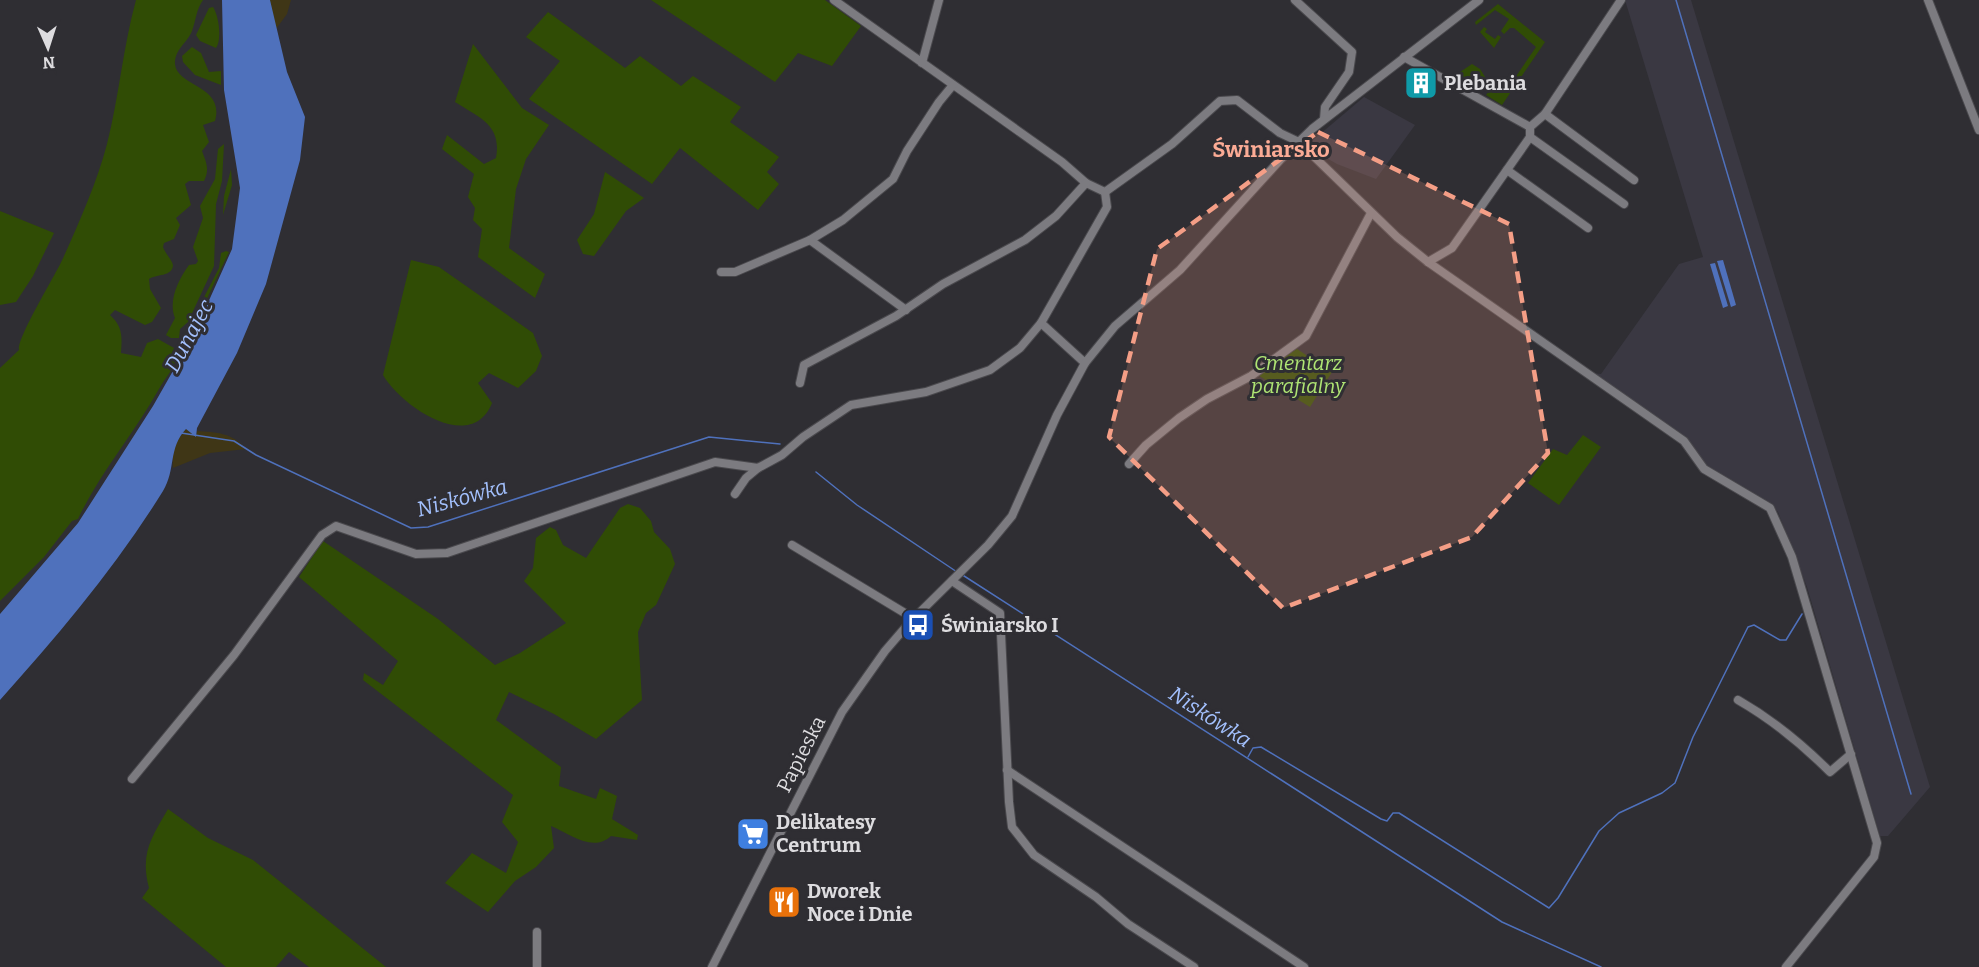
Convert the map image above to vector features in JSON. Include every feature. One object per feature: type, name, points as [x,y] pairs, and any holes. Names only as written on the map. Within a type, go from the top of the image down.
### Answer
[{"type":"street","points":[[834,0],[1062,162],[1086,183],[1105,192]]},
{"type":"street","points":[[922,63],[939,0]]},
{"type":"street","name":"Papieska","points":[[712,967],[842,712],[885,651],[913,618],[963,570],[1012,516],[1060,408],[1085,363],[1115,326],[1179,270],[1299,142],[1324,119],[1479,0]]},
{"type":"street","points":[[1428,262],[1452,248],[1530,137],[1530,127],[1545,114],[1621,0]]},
{"type":"street","points":[[1928,0],[1979,130]]},
{"type":"street","points":[[1297,1],[1352,52],[1349,72],[1325,107],[1324,119]]},
{"type":"street","points":[[1404,57],[1530,127]]},
{"type":"street","points":[[721,272],[735,272],[810,240],[843,220],[893,179],[906,151],[953,85]]},
{"type":"street","points":[[1105,192],[1172,144],[1220,101],[1237,100],[1280,132],[1299,142],[1371,213],[1428,262],[1684,441],[1704,469],[1770,508],[1792,557],[1875,834],[1876,852],[1786,967]]},
{"type":"street","points":[[1545,114],[1634,180]]},
{"type":"street","points":[[1530,137],[1624,204]]},
{"type":"street","points":[[1507,170],[1588,228]]},
{"type":"street","points":[[800,383],[804,366],[906,310],[944,284],[1025,240],[1056,216],[1086,183]]},
{"type":"street","points":[[735,494],[746,477],[782,455],[851,405],[926,392],[990,370],[1020,348],[1041,323],[1107,207],[1105,192]]},
{"type":"street","points":[[1129,464],[1146,445],[1179,418],[1207,399],[1251,376],[1306,336],[1371,213]]},
{"type":"street","points":[[810,240],[906,310]]},
{"type":"street","points":[[1041,323],[1085,363]]},
{"type":"street","points":[[132,779],[227,664],[322,534],[336,526],[416,554],[447,553],[715,462],[758,468]]},
{"type":"street","points":[[792,545],[913,618]]},
{"type":"street","points":[[953,580],[1000,613],[1007,770],[1012,827],[1028,849],[1095,897],[1128,924],[1194,967]]},
{"type":"street","points":[[1738,700],[1765,715],[1804,746],[1830,772],[1851,754]]},
{"type":"street","points":[[1007,770],[1304,967]]},
{"type":"street","points":[[537,932],[537,967]]},
{"type":"highlighted area","points":[[1318,132],[1509,224],[1548,453],[1472,537],[1283,608],[1109,437],[1157,249]]},
{"type":"shaded area","points":[[1625,0],[1691,0],[1930,787],[1888,836],[1880,836],[1807,587],[1778,512],[1771,504],[1709,469],[1687,441],[1592,373],[1601,374],[1679,264],[1703,257]]},
{"type":"shaded area","points":[[1364,97],[1415,125],[1376,179],[1337,164],[1306,146]]},
{"type":"green space","points":[[136,0],[203,0],[197,11],[192,31],[179,50],[175,64],[178,72],[184,78],[207,93],[216,109],[215,121],[203,125],[209,142],[202,151],[207,166],[206,177],[204,181],[189,181],[185,184],[191,205],[176,218],[180,225],[174,239],[164,243],[163,247],[173,265],[172,269],[170,272],[149,279],[150,289],[161,308],[152,322],[145,325],[115,310],[110,315],[121,332],[121,353],[141,357],[147,343],[158,339],[174,348],[172,353],[177,357],[139,422],[86,502],[78,519],[72,521],[44,557],[0,601],[0,368],[19,350],[24,332],[64,256],[93,187],[111,126]]},
{"type":"green space","points":[[651,0],[825,0],[861,26],[832,66],[798,53],[775,82]]},
{"type":"green space","points":[[1498,4],[1545,42],[1502,105],[1486,95],[1493,86],[1508,88],[1536,47],[1514,28],[1510,28],[1504,34],[1501,31],[1509,19],[1495,10],[1476,25],[1475,22]]},
{"type":"green space","points":[[213,7],[219,28],[216,48],[200,41],[196,35],[209,8]]},
{"type":"green space","points":[[548,12],[625,68],[640,56],[681,86],[693,76],[741,107],[730,122],[779,157],[767,172],[779,184],[758,210],[680,148],[652,184],[529,99],[560,61],[526,37]]},
{"type":"green space","points":[[1484,27],[1487,29],[1485,32],[1495,39],[1498,35],[1501,37],[1494,48],[1480,32]]},
{"type":"green space","points":[[473,44],[522,108],[549,125],[526,159],[516,189],[509,248],[545,274],[535,298],[478,257],[482,229],[473,220],[475,208],[468,197],[474,174],[442,149],[447,135],[484,164],[496,158],[496,138],[492,130],[481,118],[455,102]]},
{"type":"green space","points":[[192,47],[201,53],[209,72],[221,71],[221,85],[195,75],[183,62],[182,56]]},
{"type":"green space","points":[[1472,64],[1480,69],[1487,80],[1480,93],[1457,81],[1455,83],[1438,72],[1451,78]]},
{"type":"green space","points":[[224,144],[222,181],[216,204],[214,266],[188,322],[180,329],[179,338],[171,338],[166,335],[175,318],[173,298],[181,277],[189,265],[196,264],[198,261],[193,247],[203,218],[200,206],[215,179],[218,149]]},
{"type":"green space","points":[[231,169],[232,185],[223,215],[224,196]]},
{"type":"green space","points":[[605,172],[644,198],[626,211],[594,256],[583,254],[577,240],[594,214]]},
{"type":"green space","points":[[0,211],[54,233],[33,276],[16,302],[0,305]]},
{"type":"green space","points":[[229,252],[187,341],[182,340],[219,268],[221,253]]},
{"type":"green space","points":[[411,260],[439,267],[533,333],[542,356],[536,371],[518,388],[489,373],[478,383],[492,403],[482,418],[468,425],[453,425],[436,420],[419,411],[392,387],[383,375]]},
{"type":"green space","name":"Cmentarz parafialny","points":[[1297,349],[1332,372],[1310,407],[1256,374]]},
{"type":"green space","points":[[1583,435],[1601,447],[1559,505],[1528,483],[1553,449],[1567,455]]},
{"type":"green space","points":[[628,504],[640,508],[651,521],[654,532],[670,549],[675,564],[656,605],[646,613],[638,632],[642,700],[596,739],[554,714],[509,692],[496,720],[561,767],[559,786],[596,799],[600,788],[617,796],[612,819],[638,835],[637,840],[611,836],[597,843],[589,842],[551,826],[554,848],[536,867],[515,881],[488,912],[445,883],[472,853],[506,873],[518,842],[502,822],[513,795],[363,680],[364,673],[383,685],[398,661],[299,577],[323,541],[438,619],[495,665],[520,653],[566,623],[524,581],[533,568],[536,538],[550,527],[556,530],[563,545],[586,558],[620,508]]},
{"type":"green space","points":[[168,809],[208,838],[253,860],[386,967],[309,967],[289,952],[276,967],[226,967],[142,898],[149,888],[146,865],[149,847]]},
{"type":"sand","points":[[270,0],[291,0],[287,14],[276,29]]},
{"type":"sand","points":[[186,429],[196,436],[197,431],[224,434],[236,440],[246,449],[210,453],[173,468],[175,447]]},
{"type":"water","points":[[222,0],[270,0],[287,72],[305,117],[300,160],[266,284],[237,353],[197,428],[196,437],[186,429],[180,436],[174,451],[170,475],[163,491],[126,546],[86,599],[0,700],[0,614],[78,523],[153,406],[194,334],[232,249],[240,188],[224,90]]},
{"type":"water","points":[[1723,260],[1736,305],[1731,307],[1717,261]]},
{"type":"water","points":[[1715,263],[1728,306],[1723,308],[1710,264]]},
{"type":"waterway","points":[[1676,0],[1911,794]]},
{"type":"waterway","name":"Niskówka","points":[[181,433],[234,441],[256,455],[411,528],[428,527],[709,437],[780,444]]},
{"type":"waterway","name":"Niskówka","points":[[816,472],[857,505],[957,572]]},
{"type":"waterway","name":"Niskówka","points":[[961,574],[1502,922],[1601,967]]},
{"type":"waterway","points":[[1248,757],[1253,748],[1261,747],[1381,819],[1387,821],[1393,813],[1399,813],[1549,908],[1558,898],[1599,831],[1619,813],[1662,793],[1675,783],[1693,737],[1748,627],[1754,625],[1780,640],[1786,640],[1802,614]]},
{"type":"place","name":"Plebania","points":[[1421,83]]},
{"type":"place","name":"Świniarsko I","points":[[918,625]]},
{"type":"place","name":"Delikatesy Centrum","points":[[753,834]]},
{"type":"place","name":"Dworek Noce i Dnie","points":[[784,902]]},
{"type":"district","name":"Świniarsko","points":[[1271,149]]},
{"type":"water label","name":"Dunajec","points":[[189,336]]}]
